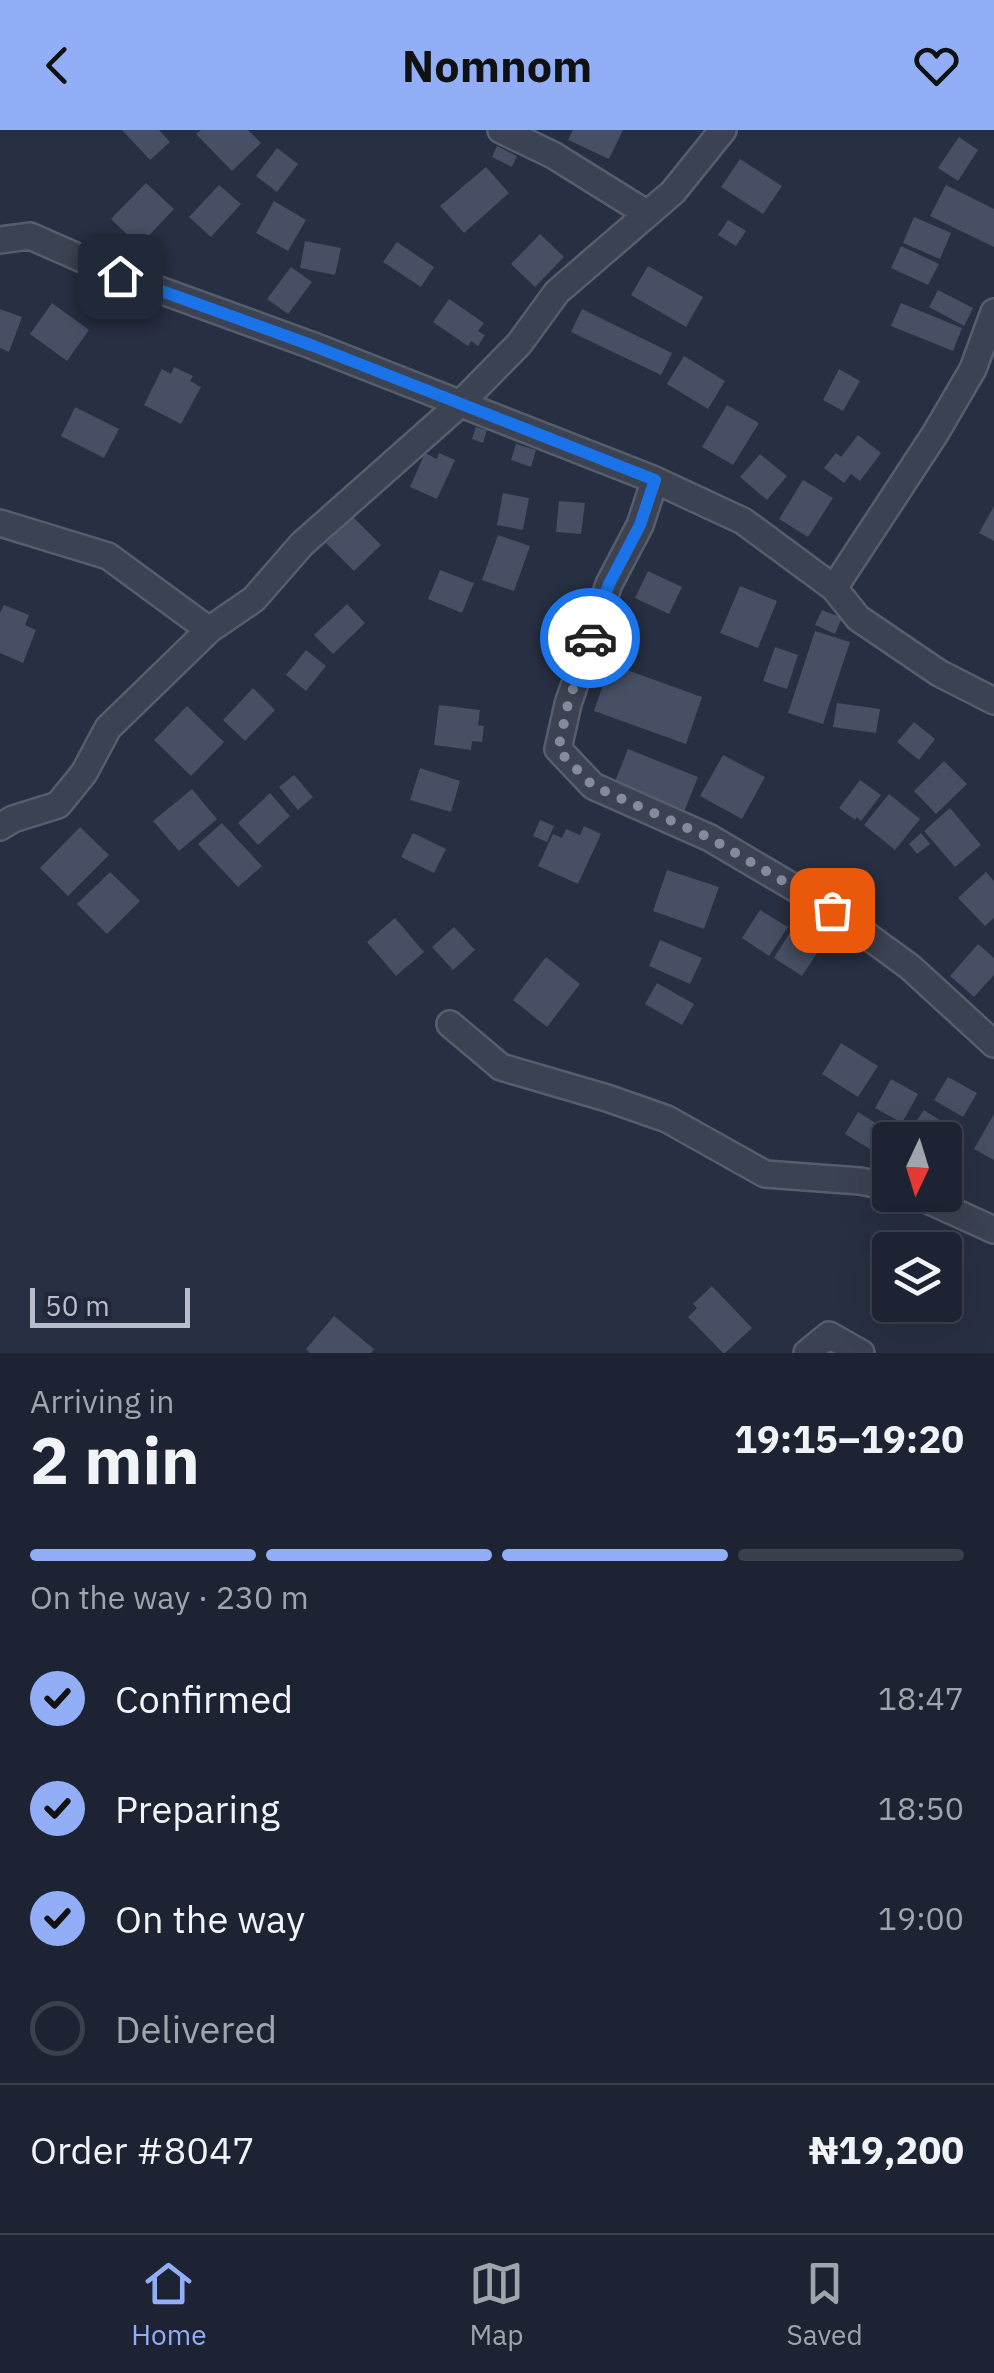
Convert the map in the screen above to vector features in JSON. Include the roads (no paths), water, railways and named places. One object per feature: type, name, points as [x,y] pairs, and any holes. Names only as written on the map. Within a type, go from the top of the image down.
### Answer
[{"type":"street","points":[[500,130],[553,155],[646,213]]},
{"type":"street","points":[[0,827],[58,805],[84,773],[108,728],[209,630],[254,599],[302,544],[460,404],[520,344],[556,292],[672,192],[723,130]]},
{"type":"street","points":[[0,240],[30,236],[120,276],[311,345],[655,480],[743,520],[834,588],[858,618],[939,673],[994,701]]},
{"type":"street","points":[[834,588],[974,369],[994,312]]},
{"type":"street","points":[[655,480],[640,525],[609,584],[568,704],[558,750],[593,786],[710,838],[832,910],[910,966],[994,1044]]},
{"type":"street","points":[[0,523],[108,556],[209,630]]},
{"type":"street","points":[[450,1024],[501,1067],[667,1118],[765,1174],[872,1183]]},
{"type":"street","points":[[954,1212],[994,1230]]},
{"type":"street","points":[[807,1353],[830,1334],[861,1353]]}]
